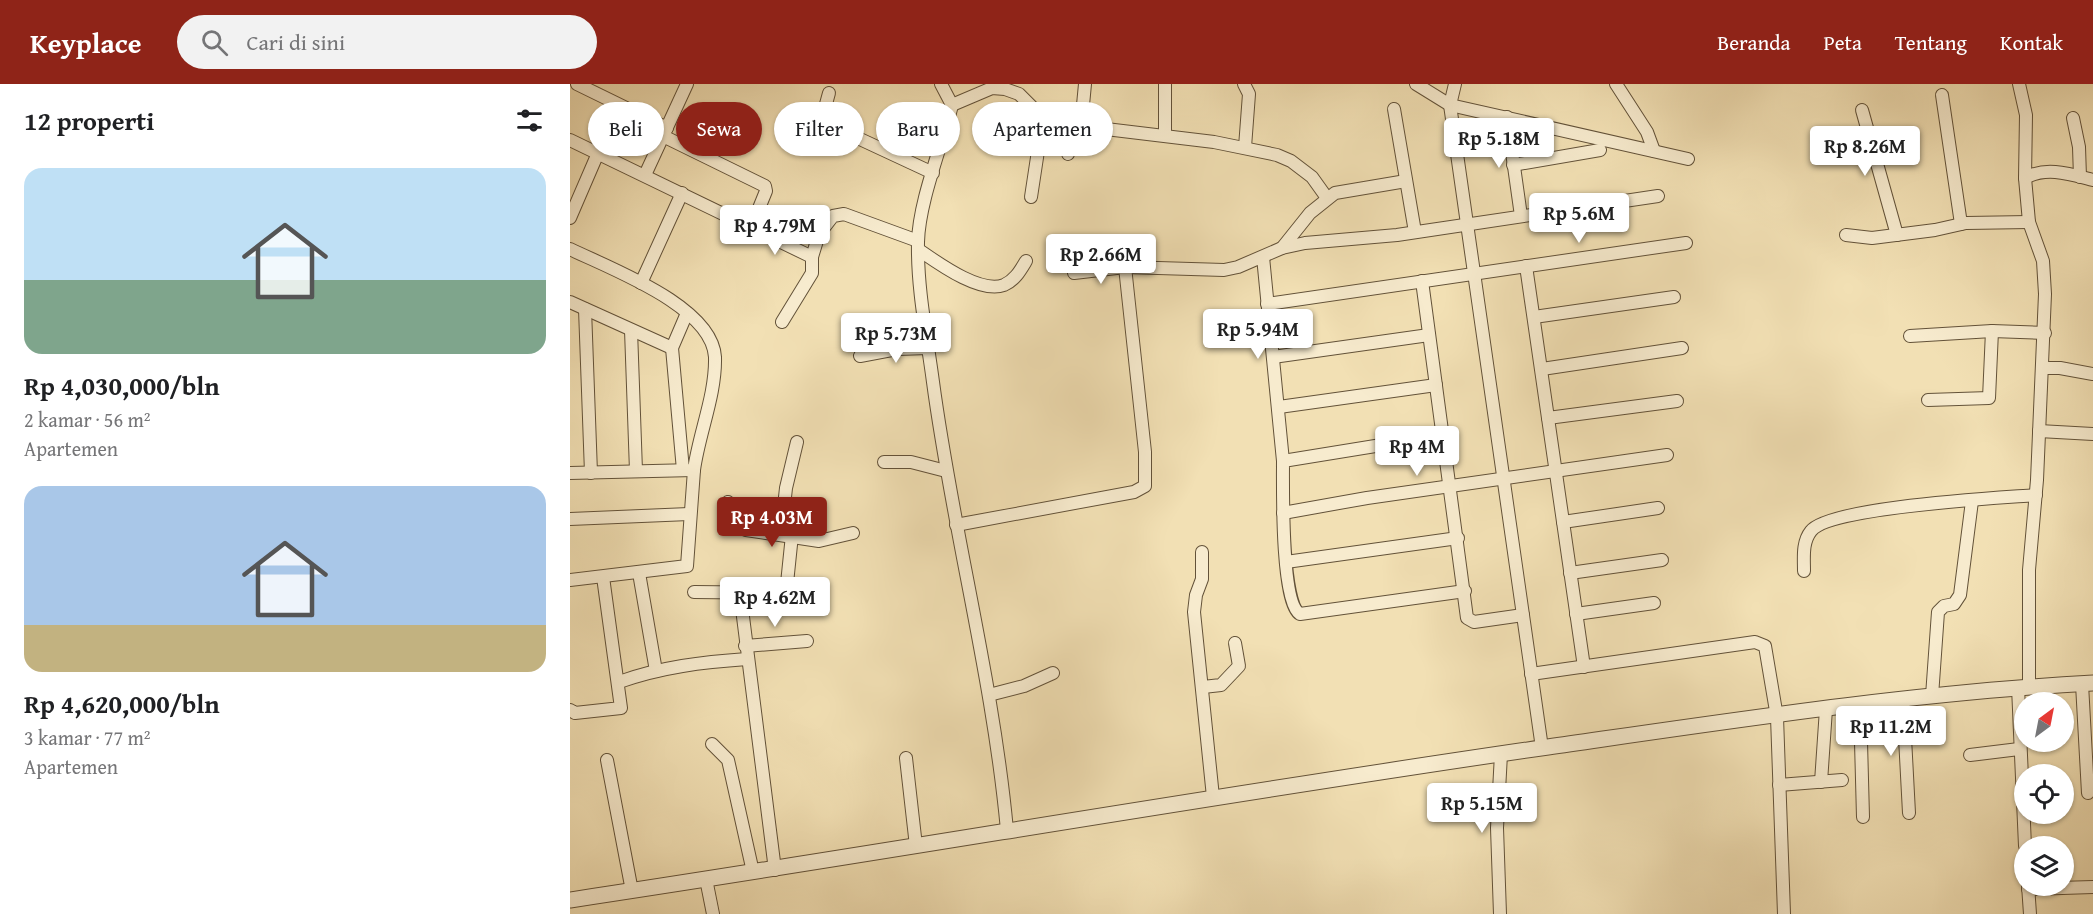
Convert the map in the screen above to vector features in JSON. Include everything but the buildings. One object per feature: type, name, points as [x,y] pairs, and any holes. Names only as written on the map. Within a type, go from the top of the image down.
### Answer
[{"type":"street","points":[[577,84],[765,186],[766,191],[751,228]]},
{"type":"street","points":[[941,84],[950,102]]},
{"type":"street","points":[[1082,102],[1085,84]]},
{"type":"street","points":[[1165,84],[1165,135]]},
{"type":"street","points":[[1244,84],[1249,94],[1245,147]]},
{"type":"street","points":[[1416,84],[1450,105],[1688,159]]},
{"type":"street","points":[[1455,84],[1450,105],[1542,748]]},
{"type":"street","points":[[1616,84],[1647,132],[1654,151]]},
{"type":"street","points":[[2019,84],[2026,115],[2025,178],[2029,222],[2043,261],[2045,333],[2024,692]]},
{"type":"street","points":[[645,175],[684,85]]},
{"type":"street","points":[[958,102],[992,86],[1019,94],[1027,102]]},
{"type":"street","points":[[830,93],[823,116],[832,126],[933,173]]},
{"type":"street","points":[[1942,95],[1961,224]]},
{"type":"street","points":[[1394,109],[1415,232]]},
{"type":"street","points":[[1862,110],[1897,235]]},
{"type":"street","points":[[1507,117],[1521,216]]},
{"type":"street","points":[[2073,118],[2079,147],[2080,177]]},
{"type":"street","points":[[1113,130],[1245,147],[1291,161],[1312,177],[1327,198]]},
{"type":"street","points":[[570,140],[588,148]]},
{"type":"street","points":[[1513,165],[1600,150]]},
{"type":"street","points":[[570,218],[574,201],[596,156]]},
{"type":"street","points":[[604,156],[812,257]]},
{"type":"street","points":[[938,156],[919,246],[921,298],[946,471],[988,695],[1007,830]]},
{"type":"street","points":[[1031,197],[1037,156]]},
{"type":"street","points":[[2025,178],[2035,172],[2053,171],[2093,180]]},
{"type":"street","points":[[1282,248],[1310,213],[1327,198],[1340,191],[1406,181]]},
{"type":"street","points":[[641,283],[681,193]]},
{"type":"street","points":[[1074,273],[1125,267],[1224,270],[1282,248],[1415,232],[1658,196]]},
{"type":"street","points":[[782,322],[812,273],[812,257],[824,225],[833,216],[844,214],[919,246],[948,270],[976,282],[996,286],[1016,277],[1026,261]]},
{"type":"street","points":[[1846,235],[1872,238],[1961,224],[2029,222]]},
{"type":"street","points":[[1267,304],[1686,243]]},
{"type":"street","points":[[570,249],[675,301],[712,340],[715,358],[710,397],[688,470]]},
{"type":"street","points":[[1263,257],[1280,407],[1286,562],[1293,608],[1299,614],[1465,591]]},
{"type":"street","points":[[1526,266],[1584,667]]},
{"type":"street","points":[[956,525],[1134,492],[1145,486],[1145,453],[1125,267]]},
{"type":"street","points":[[1422,281],[1458,538],[1466,613],[1470,621],[1523,615]]},
{"type":"street","points":[[1534,317],[1674,297]]},
{"type":"street","points":[[570,302],[672,348]]},
{"type":"street","points":[[585,309],[591,472]]},
{"type":"street","points":[[570,580],[687,566],[688,470],[672,348],[687,313]]},
{"type":"street","points":[[632,330],[636,471]]},
{"type":"street","points":[[1910,336],[1992,331],[2045,333]]},
{"type":"street","points":[[1928,400],[1989,398],[1992,331]]},
{"type":"street","points":[[1273,357],[1429,334]]},
{"type":"street","points":[[860,356],[897,349],[928,348]]},
{"type":"street","points":[[1542,369],[1682,348]]},
{"type":"street","points":[[2043,368],[2060,368],[2093,374]]},
{"type":"street","points":[[1280,407],[1437,385]]},
{"type":"street","points":[[1548,418],[1677,401]]},
{"type":"street","points":[[2039,431],[2093,434]]},
{"type":"street","points":[[1283,461],[1443,435]]},
{"type":"street","points":[[694,592],[786,594],[786,488],[797,442]]},
{"type":"street","points":[[1283,513],[1367,498],[1667,455]]},
{"type":"street","points":[[884,462],[911,462],[946,471]]},
{"type":"street","points":[[570,473],[688,470]]},
{"type":"street","points":[[1804,571],[1805,544],[1811,531],[1821,522],[1897,508],[2036,495]]},
{"type":"street","points":[[1932,696],[1938,612],[1944,606],[1954,604],[1960,595],[1972,501]]},
{"type":"street","points":[[728,502],[730,519],[738,528],[819,541],[853,533]]},
{"type":"street","points":[[1563,522],[1658,508]]},
{"type":"street","points":[[570,519],[689,514]]},
{"type":"street","points":[[1286,562],[1458,538]]},
{"type":"street","points":[[1202,552],[1202,579],[1196,596],[1194,612],[1213,797]]},
{"type":"street","points":[[1570,573],[1662,560]]},
{"type":"street","points":[[639,573],[656,671]]},
{"type":"street","points":[[570,710],[575,713],[618,710],[621,704],[603,577]]},
{"type":"street","points":[[740,593],[775,870]]},
{"type":"street","points":[[1576,614],[1654,603]]},
{"type":"street","points":[[745,646],[807,640]]},
{"type":"street","points":[[1531,674],[1760,642],[1768,650],[1776,717],[1784,914]]},
{"type":"street","points":[[1203,687],[1221,686],[1239,666],[1235,643]]},
{"type":"street","points":[[619,682],[656,671],[696,663],[747,659]]},
{"type":"street","points":[[988,695],[1023,686],[1053,673]]},
{"type":"street","points":[[570,900],[775,870],[1213,797],[1501,754],[1860,704],[2024,687],[2087,683],[2088,793]]},
{"type":"street","points":[[1903,700],[1909,813]]},
{"type":"street","points":[[1860,704],[1863,817]]},
{"type":"street","points":[[1821,782],[1826,709]]},
{"type":"street","points":[[712,744],[728,760],[753,872]]},
{"type":"street","points":[[1970,755],[2014,750]]},
{"type":"street","points":[[2019,752],[2024,836]]},
{"type":"street","points":[[1500,914],[1497,828],[1501,754]]},
{"type":"street","points":[[906,758],[916,846]]},
{"type":"street","points":[[607,760],[632,891]]},
{"type":"street","points":[[1779,785],[1842,780]]},
{"type":"street","points":[[706,879],[713,914]]},
{"type":"street","points":[[2074,887],[2093,887]]},
{"type":"street","points":[[2029,896],[2030,914]]}]
